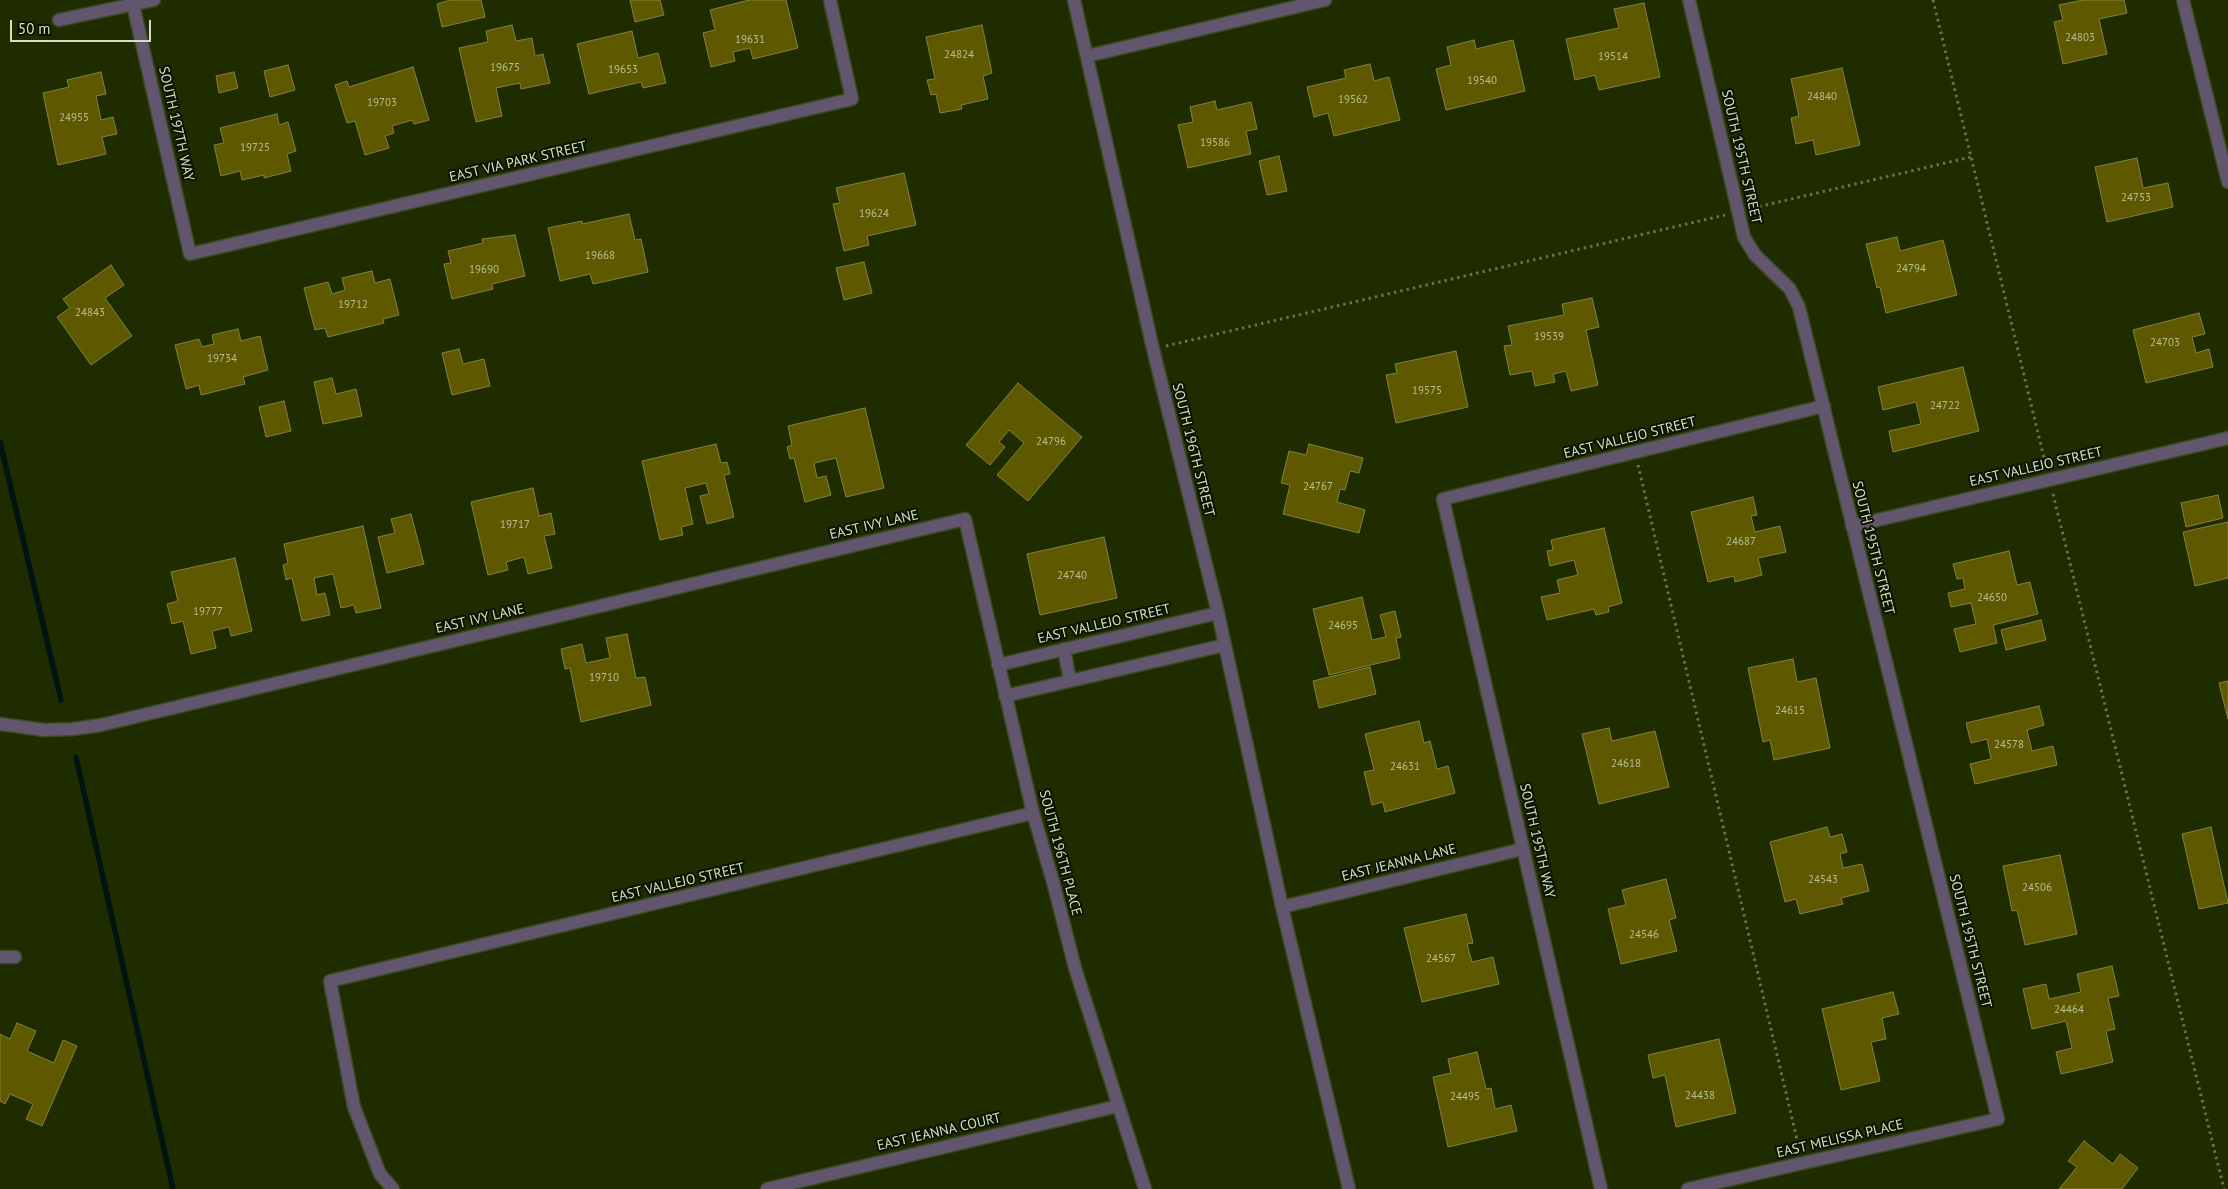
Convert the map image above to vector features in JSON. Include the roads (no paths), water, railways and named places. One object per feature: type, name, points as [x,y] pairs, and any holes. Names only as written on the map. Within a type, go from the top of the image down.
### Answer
[{"type":"street","points":[[59,20],[133,2],[154,0]]},
{"type":"street","name":"EAST VIA PARK STREET","points":[[190,254],[852,99],[830,0]]},
{"type":"street","name":"SOUTH 196TH STREET","points":[[1074,0],[1154,349],[1218,613],[1282,907],[1349,1189]]},
{"type":"street","points":[[1087,56],[1325,0]]},
{"type":"street","name":"SOUTH 195TH STREET","points":[[1689,0],[1744,237],[1755,255],[1790,289],[1799,307],[1998,1119]]},
{"type":"street","points":[[2183,0],[2228,182]]},
{"type":"street","name":"SOUTH 197TH WAY","points":[[133,2],[190,254]]},
{"type":"street","name":"EAST VALLEJO STREET","points":[[1443,499],[1824,406]]},
{"type":"street","name":"EAST VALLEJO STREET","points":[[1852,526],[2228,438]]},
{"type":"street","name":"SOUTH 195TH WAY","points":[[1443,499],[1601,1189]]},
{"type":"street","name":"SOUTH 196TH PLACE","points":[[965,519],[1032,813],[1053,882],[1075,968],[1145,1189]]},
{"type":"street","name":"EAST IVY LANE","points":[[0,724],[44,730],[74,729],[101,725],[965,519]]},
{"type":"street","name":"EAST VALLEJO STREET","points":[[998,665],[1218,613]]},
{"type":"street","points":[[1006,696],[1225,645]]},
{"type":"street","points":[[1064,649],[1070,681]]},
{"type":"street","name":"EAST VALLEJO STREET","points":[[393,1189],[380,1174],[354,1107],[330,982],[1032,813]]},
{"type":"street","name":"EAST JEANNA LANE","points":[[1282,907],[1523,849]]},
{"type":"street","points":[[0,957],[15,957]]},
{"type":"street","name":"EAST JEANNA COURT","points":[[767,1189],[1118,1106]]},
{"type":"street","name":"EAST MELISSA PLACE","points":[[1688,1189],[1998,1119]]},
{"type":"waterway","points":[[0,442],[61,700]]},
{"type":"waterway","points":[[76,757],[173,1189]]}]
